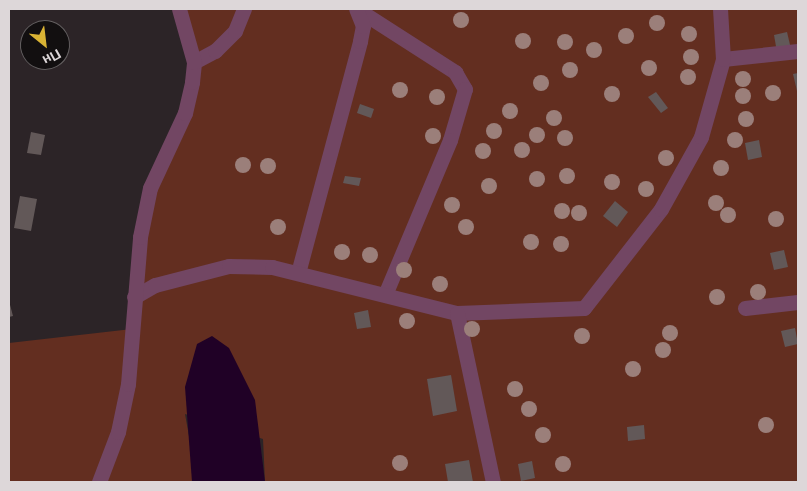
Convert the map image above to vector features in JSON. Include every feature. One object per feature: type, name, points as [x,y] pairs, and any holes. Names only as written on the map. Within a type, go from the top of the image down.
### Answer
[{"type":"street","points":[[99,482],[118,432],[128,384],[134,297],[150,188],[185,113],[194,62],[179,9]]},
{"type":"street","points":[[194,62],[216,51],[235,31],[244,9]]},
{"type":"street","points":[[298,273],[360,41],[363,26],[357,9]]},
{"type":"street","points":[[357,9],[455,72],[465,89],[450,140],[386,292]]},
{"type":"street","points":[[134,297],[155,285],[229,266],[298,273],[386,292],[457,313],[584,308],[661,209],[701,137],[723,59],[720,9]]},
{"type":"street","points":[[723,59],[798,51]]},
{"type":"street","points":[[745,308],[798,302]]},
{"type":"street","points":[[457,313],[493,482]]},
{"type":"shaded area","points":[[179,9],[798,9],[798,482],[265,482],[263,439],[185,414],[194,464],[192,482],[9,482],[9,343],[132,329],[140,237],[192,82]]},
{"type":"shaded area","points":[[212,336],[229,348],[255,400],[265,482],[192,482],[185,387],[197,344]]},
{"type":"building","points":[[787,32],[791,49],[777,52],[774,35]]},
{"type":"building","points":[[798,73],[798,90],[797,91],[793,74]]},
{"type":"building","points":[[656,92],[668,108],[661,113],[648,97]]},
{"type":"building","points":[[360,104],[374,109],[371,118],[357,113]]},
{"type":"building","points":[[31,132],[45,135],[41,155],[27,153]]},
{"type":"building","points":[[759,140],[762,157],[748,160],[745,143]]},
{"type":"building","points":[[345,176],[361,178],[359,186],[343,183]]},
{"type":"building","points":[[20,196],[37,199],[31,231],[14,228]]},
{"type":"building","points":[[615,201],[628,212],[617,227],[603,216]]},
{"type":"building","points":[[784,250],[788,267],[774,270],[770,253]]},
{"type":"building","points":[[9,301],[13,316],[9,317]]},
{"type":"building","points":[[368,310],[371,327],[357,329],[354,313]]},
{"type":"building","points":[[795,328],[798,344],[785,347],[781,331]]},
{"type":"building","points":[[451,375],[457,411],[433,416],[427,379]]},
{"type":"building","points":[[644,425],[645,439],[628,441],[627,427]]},
{"type":"building","points":[[469,460],[473,482],[448,482],[445,464]]},
{"type":"building","points":[[532,461],[535,478],[521,481],[518,464]]}]
